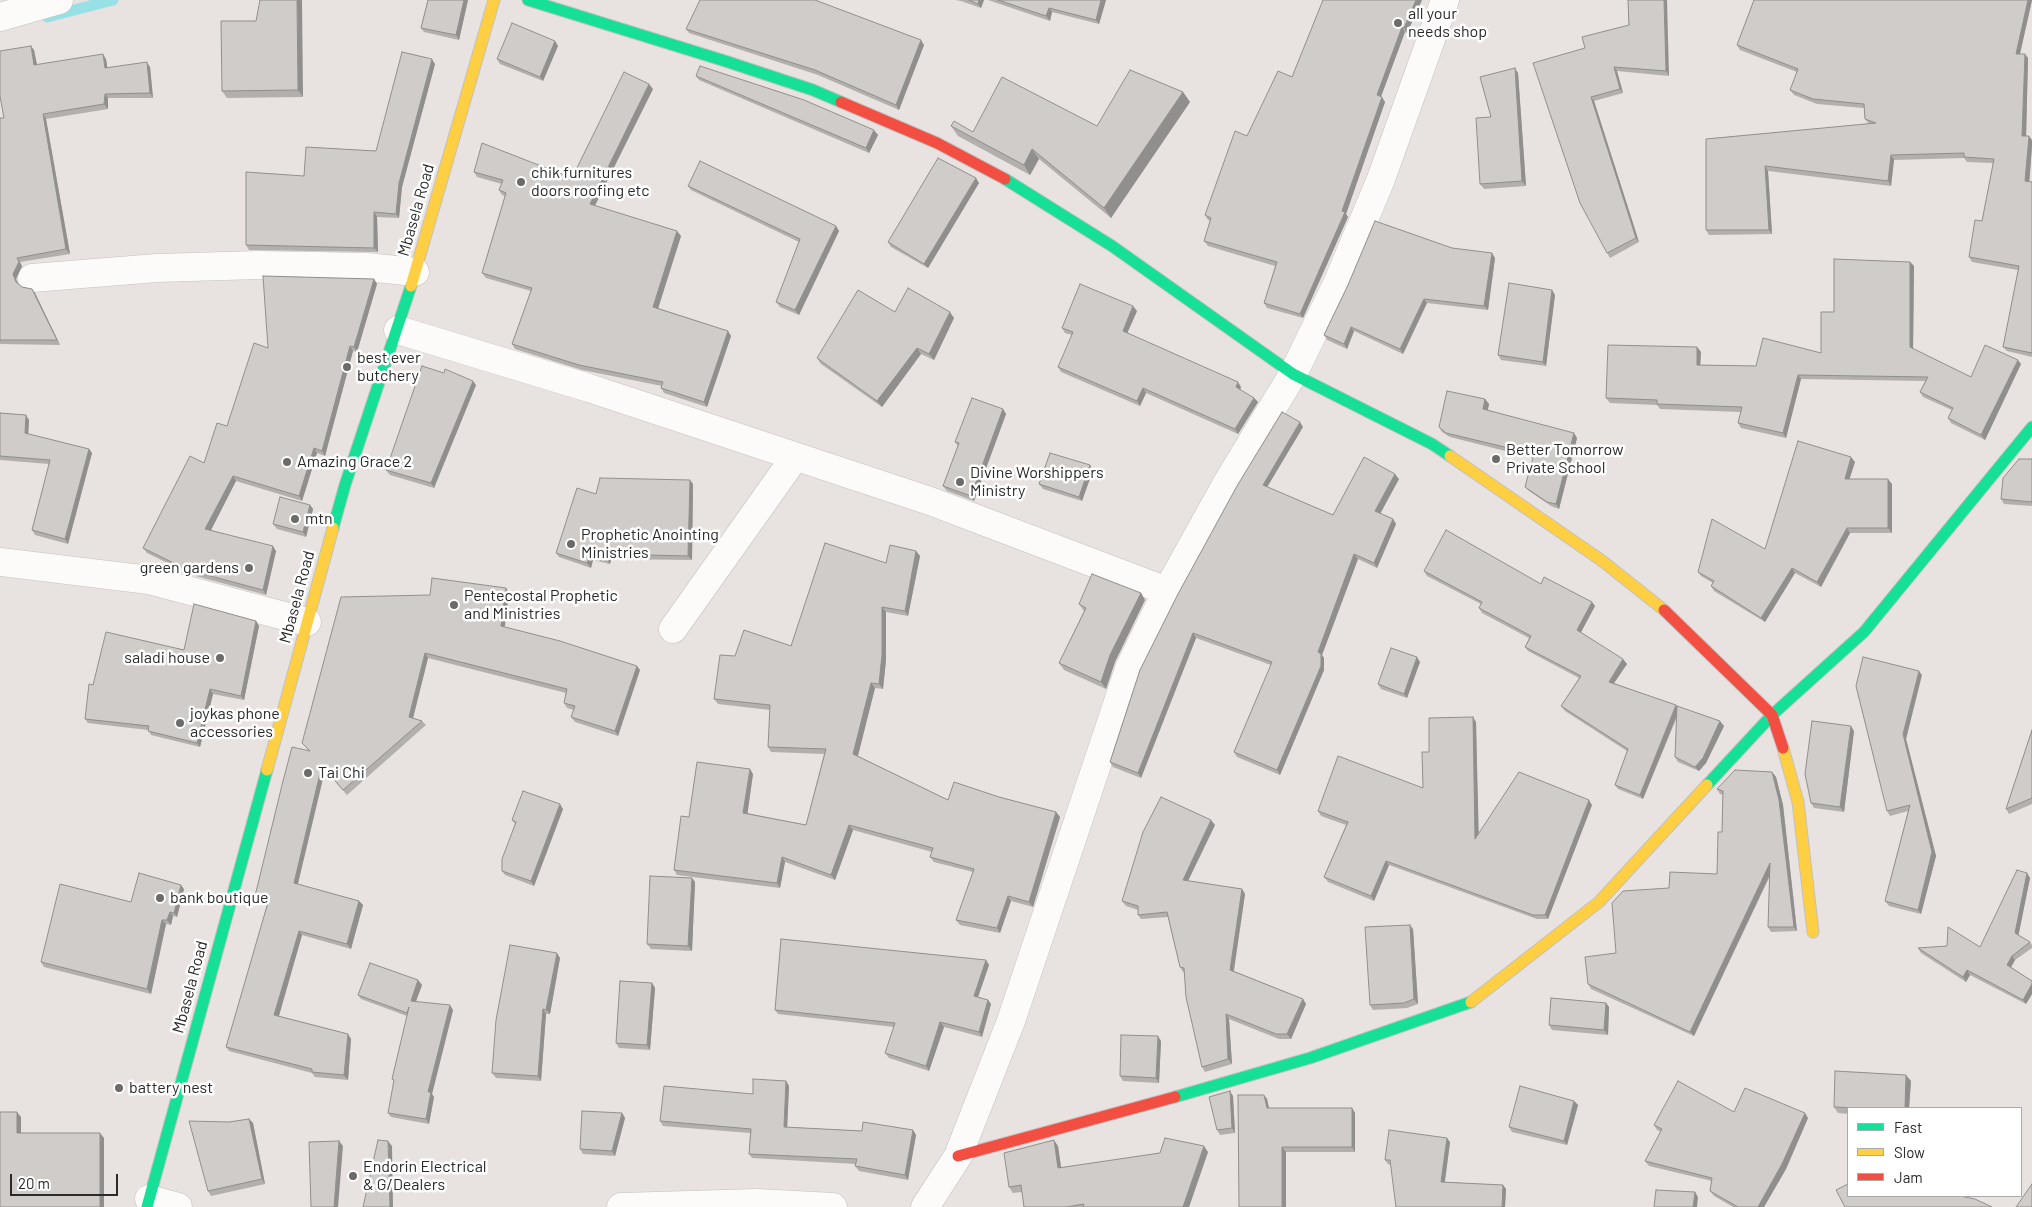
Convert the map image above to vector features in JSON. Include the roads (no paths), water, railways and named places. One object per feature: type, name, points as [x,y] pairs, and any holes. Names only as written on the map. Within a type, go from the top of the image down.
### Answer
[{"type":"street","points":[[0,17],[59,0]]},
{"type":"street","name":"Mbasela Road","points":[[148,1203],[345,485],[398,330],[494,0]]},
{"type":"street","points":[[528,0],[813,90],[937,143],[1019,186],[1112,246],[1293,374],[1432,444],[1601,560],[1660,607],[1772,715],[1788,762],[1798,802],[1812,932]]},
{"type":"street","points":[[925,1207],[958,1156],[1011,1021],[1129,669],[1167,591],[1227,483],[1293,374],[1337,284],[1381,179],[1445,0]]},
{"type":"street","points":[[32,278],[157,268],[258,265],[367,267],[415,272]]},
{"type":"street","points":[[398,330],[598,392],[930,502],[1167,591]]},
{"type":"street","points":[[958,1156],[1065,1128],[1310,1058],[1474,1001],[1599,902],[1772,715],[1864,632],[2032,427]]},
{"type":"street","points":[[673,629],[795,457]]},
{"type":"street","points":[[0,562],[149,580],[307,622]]},
{"type":"street","points":[[148,1203],[178,1207]]},
{"type":"street","points":[[621,1207],[757,1203],[833,1207]]},
{"type":"waterway","points":[[47,17],[113,0]]},
{"type":"place","name":"all your needs shop","points":[[1398,23]]},
{"type":"place","name":"chik furnitures doors roofing etc","points":[[521,182]]},
{"type":"place","name":"best ever butchery","points":[[347,367]]},
{"type":"place","name":"Better Tomorrow Private School","points":[[1496,459]]},
{"type":"place","name":"Amazing Grace 2","points":[[287,462]]},
{"type":"place","name":"Divine Worshippers Ministry","points":[[960,482]]},
{"type":"place","name":"mtn","points":[[295,519]]},
{"type":"place","name":"Prophetic Anointing Ministries","points":[[571,544]]},
{"type":"place","name":"green gardens","points":[[249,568]]},
{"type":"place","name":"Pentecostal Prophetic and Ministries","points":[[454,605]]},
{"type":"place","name":"saladi house","points":[[220,658]]},
{"type":"place","name":"joykas phone accessories","points":[[180,723]]},
{"type":"place","name":"Tai Chi","points":[[308,773]]},
{"type":"place","name":"bank boutique","points":[[160,898]]},
{"type":"place","name":"battery nest","points":[[119,1088]]},
{"type":"place","name":"Endorin Electrical & G/Dealers","points":[[353,1176]]}]
